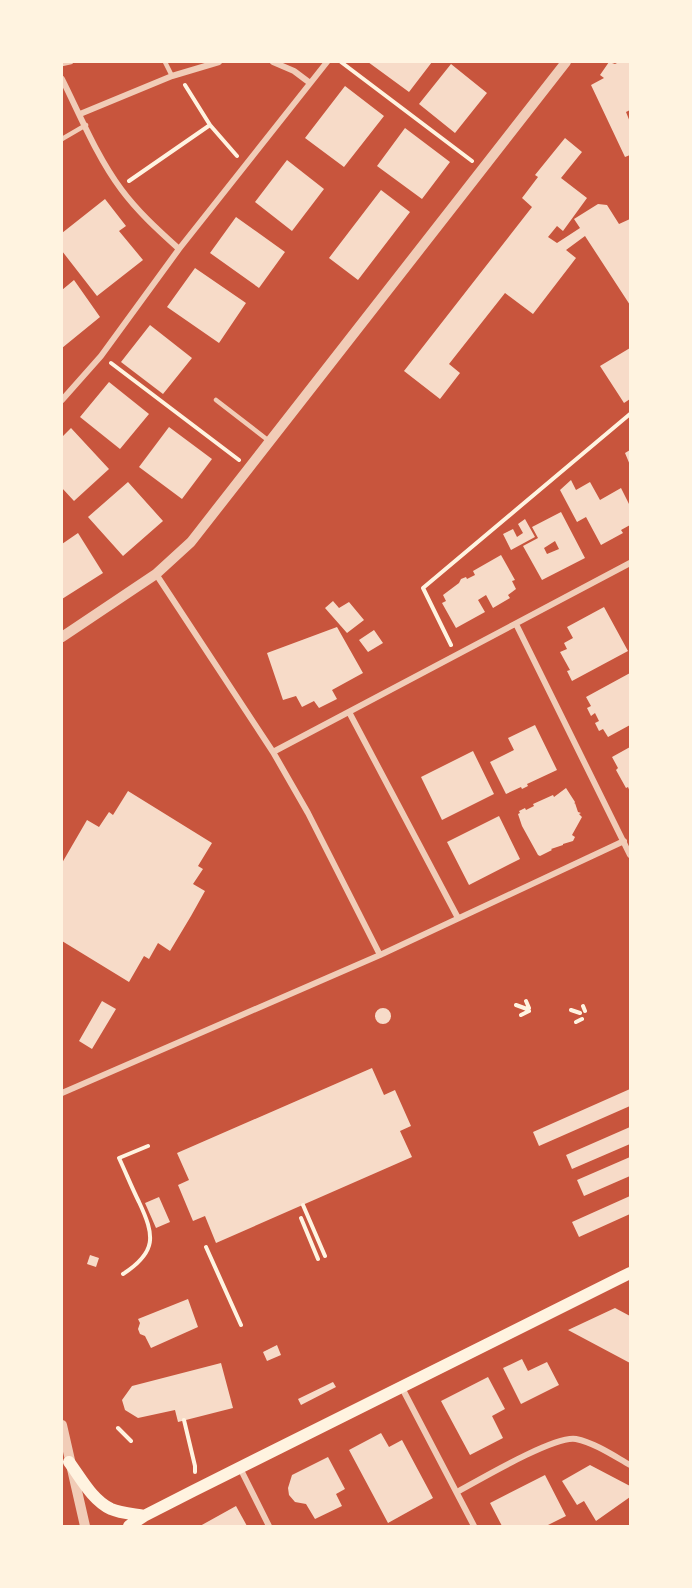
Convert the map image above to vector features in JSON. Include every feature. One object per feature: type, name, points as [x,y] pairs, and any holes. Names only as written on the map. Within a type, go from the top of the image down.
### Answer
[{"type":"main road","points":[[129,1527],[144,1516],[401,1386],[628,1277]]},
{"type":"main road","points":[[69,1462],[88,1488],[112,1510],[144,1516]]},
{"type":"street","points":[[80,114],[175,75],[219,62]]},
{"type":"street","points":[[273,62],[294,71],[310,83]]},
{"type":"street","points":[[62,400],[100,356],[179,249],[327,62]]},
{"type":"street","points":[[62,637],[156,574],[191,542],[566,62]]},
{"type":"street","points":[[62,79],[120,187],[142,215],[179,249]]},
{"type":"street","points":[[273,752],[630,563]]},
{"type":"street","points":[[156,574],[273,752],[308,813],[380,955]]},
{"type":"street","points":[[516,624],[630,855]]},
{"type":"street","points":[[348,712],[458,918]]},
{"type":"street","points":[[62,1093],[380,955],[624,841]]},
{"type":"street","points":[[401,1386],[474,1527]]},
{"type":"street","points":[[62,1425],[85,1527]]},
{"type":"street","points":[[457,1491],[551,1444],[569,1438],[587,1443],[630,1465]]},
{"type":"street","points":[[240,1468],[269,1527]]},
{"type":"lane","points":[[62,64],[71,62]]},
{"type":"lane","points":[[165,62],[175,75]]},
{"type":"lane","points":[[62,139],[86,125]]},
{"type":"lane","points":[[216,400],[269,441]]},
{"type":"path","points":[[341,62],[482,168]]},
{"type":"path","points":[[175,75],[210,125],[245,166]]},
{"type":"path","points":[[120,187],[210,125]]},
{"type":"path","points":[[100,356],[249,467]]},
{"type":"path","points":[[456,656],[423,588],[630,414]]},
{"type":"path","points":[[526,1001],[528,1010]]},
{"type":"path","points":[[516,1005],[528,1010]]},
{"type":"path","points":[[583,1006],[585,1011]]},
{"type":"path","points":[[520,1015],[528,1010]]},
{"type":"path","points":[[571,1010],[580,1014]]},
{"type":"path","points":[[576,1022],[582,1019]]},
{"type":"path","points":[[123,1274],[142,1260],[149,1249],[151,1237],[149,1224],[119,1158],[148,1146]]},
{"type":"path","points":[[303,1205],[325,1256]]},
{"type":"path","points":[[301,1218],[318,1259]]},
{"type":"path","points":[[206,1247],[241,1325]]},
{"type":"path","points":[[184,1420],[195,1466],[193,1491]]},
{"type":"path","points":[[118,1428],[131,1441]]},
{"type":"building","points":[[368,62],[432,62],[409,92]]},
{"type":"building","points":[[609,62],[615,64],[630,62],[630,110],[626,112],[630,122],[630,155],[625,157],[591,85],[604,78],[600,75]]},
{"type":"building","points":[[451,64],[487,93],[455,133],[419,104]]},
{"type":"building","points":[[345,86],[384,116],[344,167],[305,138]]},
{"type":"building","points":[[405,128],[450,162],[422,199],[377,166]]},
{"type":"building","points":[[565,138],[582,152],[561,178],[587,198],[563,231],[557,226],[548,237],[557,243],[580,228],[574,219],[598,204],[607,205],[619,224],[630,219],[630,305],[585,236],[566,250],[576,258],[533,314],[505,293],[449,364],[460,373],[440,399],[404,371],[532,207],[522,198],[538,177],[535,175]]},
{"type":"building","points":[[287,160],[324,189],[292,231],[255,202]]},
{"type":"building","points":[[381,190],[410,212],[358,280],[329,258]]},
{"type":"building","points":[[105,199],[126,226],[119,231],[143,260],[97,296],[62,251],[62,233]]},
{"type":"building","points":[[236,217],[285,252],[259,288],[210,253]]},
{"type":"building","points":[[195,268],[246,303],[219,343],[167,307]]},
{"type":"building","points":[[74,280],[100,317],[62,348],[62,290]]},
{"type":"building","points":[[150,325],[192,358],[163,394],[121,362]]},
{"type":"building","points":[[630,348],[630,399],[624,403],[600,366]]},
{"type":"building","points":[[109,382],[149,414],[120,449],[80,417]]},
{"type":"building","points":[[169,427],[212,459],[182,499],[139,467]]},
{"type":"building","points":[[71,428],[109,469],[74,501],[62,488],[62,437]]},
{"type":"building","points":[[630,450],[630,465],[625,453]]},
{"type":"building","points":[[571,480],[576,490],[590,482],[600,500],[621,488],[630,506],[630,525],[621,530],[623,533],[601,545],[586,517],[577,522],[560,490]]},
{"type":"building","points":[[128,482],[163,521],[123,556],[88,517]]},
{"type":"building","points":[[561,512],[585,558],[542,580],[523,546],[538,538],[532,527]],"holes":[[[555,541],[559,549],[547,554],[544,548]]]},
{"type":"building","points":[[525,519],[535,537],[511,550],[503,534],[513,529],[517,537],[523,533],[518,524]]},
{"type":"building","points":[[78,533],[103,573],[62,599],[62,544]]},
{"type":"building","points":[[501,555],[515,580],[512,581],[516,589],[508,595],[510,598],[493,608],[486,595],[478,600],[485,612],[456,628],[442,603],[446,601],[443,595],[461,579],[475,575],[473,571]]},
{"type":"building","points":[[333,601],[339,608],[349,602],[364,620],[347,633],[325,608]]},
{"type":"building","points":[[604,607],[628,651],[572,681],[567,671],[570,670],[560,652],[567,649],[564,643],[573,638],[567,627]]},
{"type":"building","points":[[337,627],[363,673],[332,690],[337,699],[319,708],[314,701],[302,707],[296,696],[283,700],[267,653]]},
{"type":"building","points":[[374,630],[383,643],[368,652],[359,640]]},
{"type":"building","points":[[630,673],[630,725],[608,737],[603,729],[599,731],[595,723],[599,721],[595,713],[591,716],[587,708],[591,706],[586,697]]},
{"type":"building","points":[[535,725],[557,770],[527,784],[528,786],[522,789],[521,787],[506,794],[490,762],[514,750],[508,738]]},
{"type":"building","points":[[630,747],[630,792],[616,770],[618,768],[612,757]]},
{"type":"building","points":[[473,751],[494,794],[442,820],[421,777]]},
{"type":"building","points":[[566,788],[582,817],[572,835],[575,837],[573,841],[551,849],[540,856],[522,826],[519,811],[525,808],[526,810],[534,806],[533,804],[553,795],[554,797]]},
{"type":"building","points":[[128,791],[212,843],[198,866],[203,869],[193,884],[205,891],[191,916],[170,951],[158,943],[149,959],[144,956],[129,982],[62,941],[62,863],[87,820],[99,827],[109,812],[113,815]]},
{"type":"building","points":[[499,816],[520,859],[469,885],[447,842]]},
{"type":"building","points":[[102,1001],[116,1009],[92,1049],[79,1041]]},
{"type":"building","points":[[380,1008],[386,1008],[391,1016],[389,1022],[380,1024],[375,1019],[375,1013]]},
{"type":"building","points":[[372,1068],[384,1095],[395,1090],[411,1126],[400,1131],[412,1157],[216,1243],[205,1216],[193,1221],[178,1185],[189,1180],[177,1153]]},
{"type":"building","points":[[630,1089],[630,1106],[539,1146],[533,1132]]},
{"type":"building","points":[[630,1127],[630,1144],[572,1169],[566,1155]]},
{"type":"building","points":[[630,1157],[630,1176],[584,1196],[577,1180]]},
{"type":"building","points":[[630,1196],[630,1214],[579,1237],[572,1222]]},
{"type":"building","points":[[159,1197],[170,1222],[156,1228],[145,1203]]},
{"type":"building","points":[[90,1255],[99,1258],[96,1267],[87,1264]]},
{"type":"building","points":[[188,1299],[198,1327],[151,1348],[145,1336],[140,1334],[138,1319]]},
{"type":"building","points":[[615,1308],[630,1316],[630,1363],[568,1330]]},
{"type":"building","points":[[277,1345],[281,1355],[267,1361],[263,1352]]},
{"type":"building","points":[[522,1359],[528,1371],[547,1362],[559,1385],[521,1404],[503,1368]]},
{"type":"building","points":[[221,1363],[233,1408],[178,1422],[175,1410],[138,1418],[125,1410],[122,1400],[132,1386]]},
{"type":"building","points":[[488,1377],[505,1409],[492,1416],[503,1438],[470,1455],[441,1401]]},
{"type":"building","points":[[333,1382],[336,1387],[301,1405],[298,1399]]},
{"type":"building","points":[[381,1433],[389,1447],[402,1440],[433,1498],[388,1523],[349,1450]]},
{"type":"building","points":[[328,1457],[345,1489],[336,1494],[342,1506],[315,1519],[306,1504],[295,1502],[289,1495],[288,1488],[292,1475]]},
{"type":"building","points":[[590,1465],[630,1486],[630,1497],[596,1521],[584,1501],[577,1505],[562,1481]]},
{"type":"building","points":[[545,1475],[566,1516],[546,1526],[502,1526],[490,1503]]},
{"type":"building","points":[[236,1506],[247,1526],[200,1526]]}]
